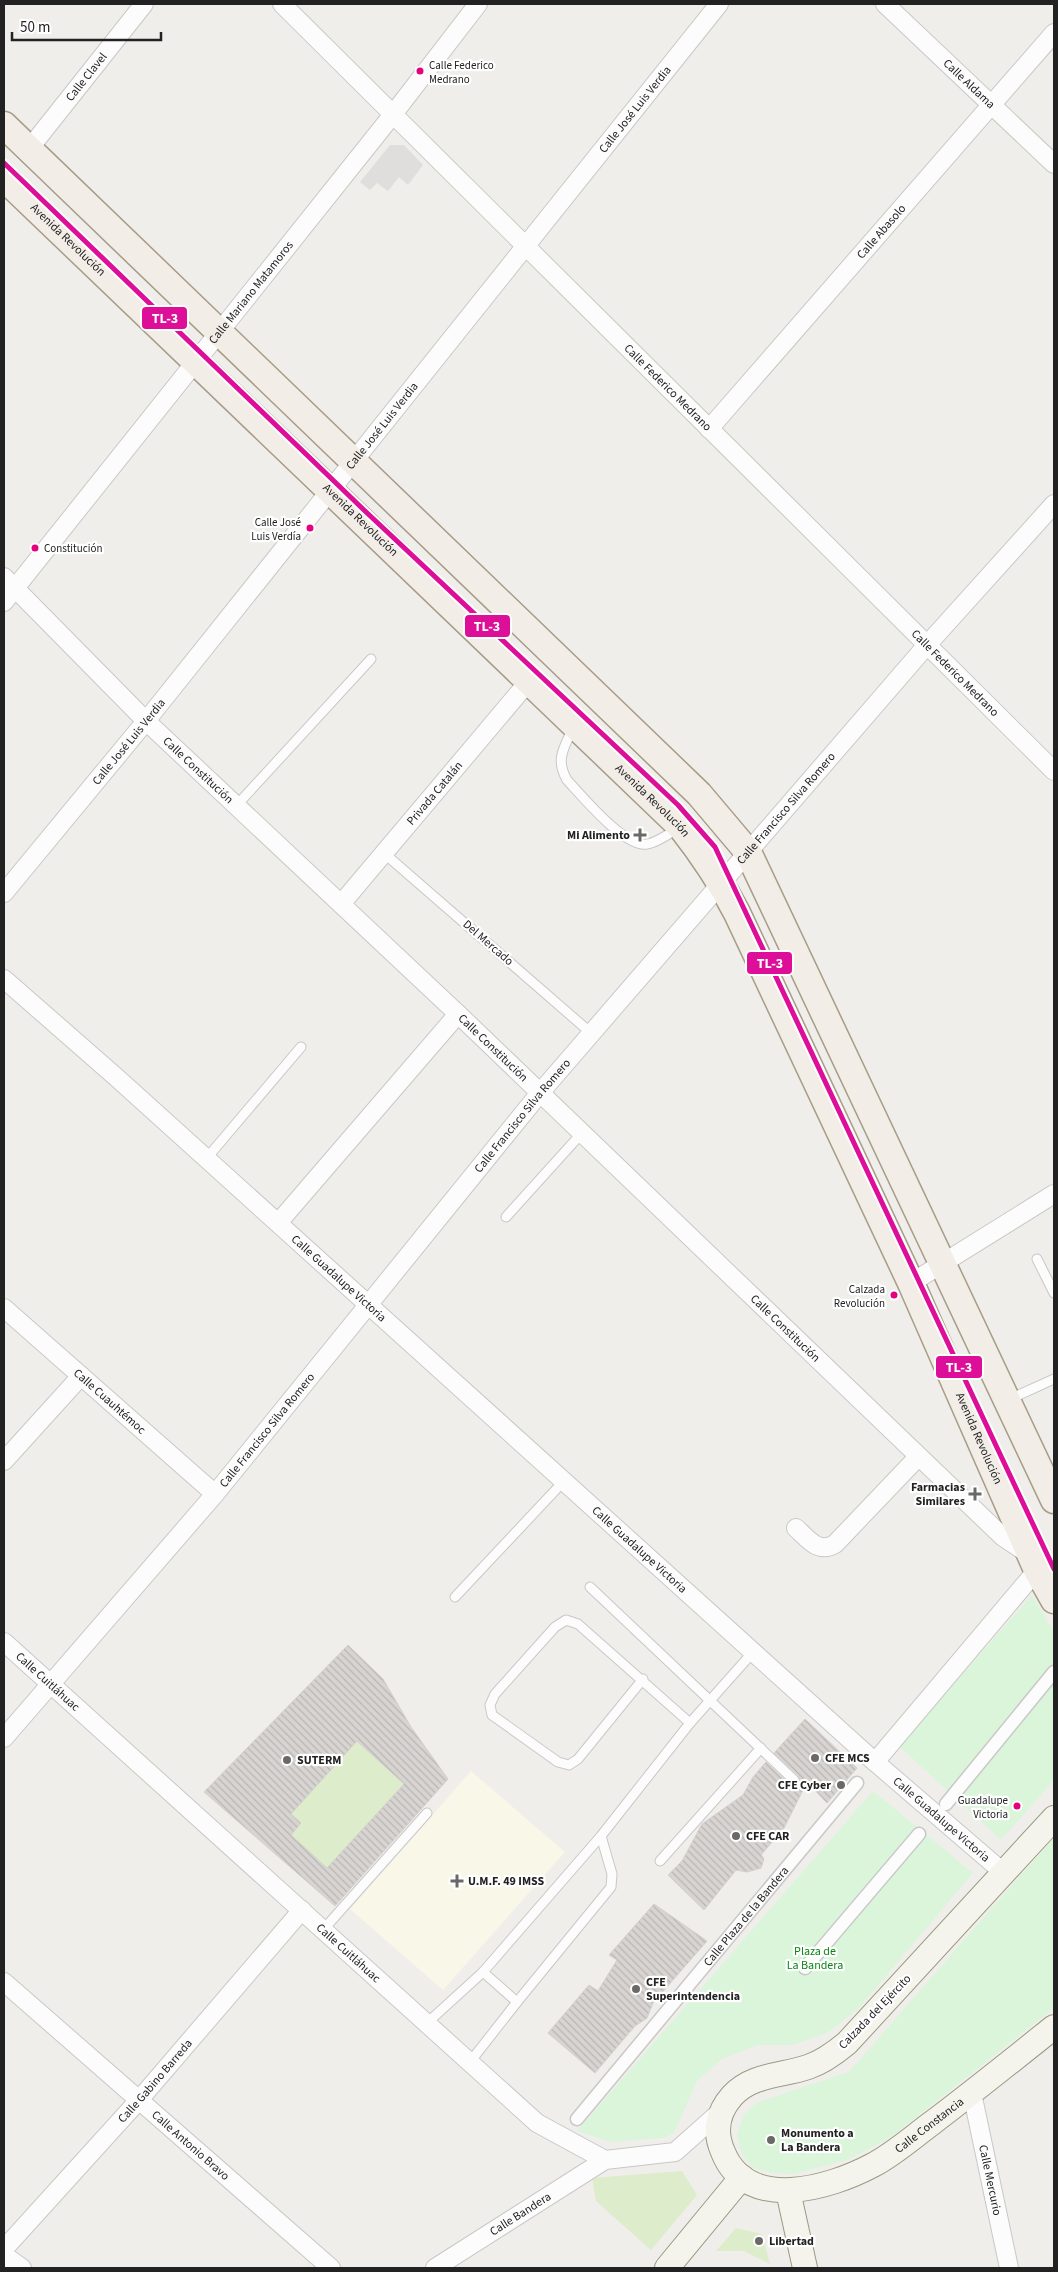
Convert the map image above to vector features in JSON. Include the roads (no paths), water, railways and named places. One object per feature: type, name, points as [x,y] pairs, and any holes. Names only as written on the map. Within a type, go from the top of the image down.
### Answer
[{"type":"main road","points":[[4,125],[699,794],[748,852],[1054,1500]]},
{"type":"main road","name":"Avenida Revolución","points":[[4,180],[681,827],[722,883],[911,1283],[1033,1562],[1054,1600]]},
{"type":"main road","name":"Calzada del Ejército","points":[[720,2112],[733,2096],[746,2085],[761,2078],[808,2067],[830,2057],[847,2043],[1054,1818]]},
{"type":"main road","name":"Calle Constancia","points":[[788,2190],[837,2181],[872,2165],[972,2093],[1054,2027]]},
{"type":"main road","points":[[720,2112],[718,2123],[720,2147],[732,2169],[742,2178],[772,2190],[788,2190],[805,2268]]},
{"type":"main road","points":[[666,2268],[742,2178]]},
{"type":"street","name":"Calle Clavel","points":[[29,149],[144,4]]},
{"type":"street","name":"Calle Federico Medrano","points":[[282,4],[1054,771]]},
{"type":"street","name":"Calle Mariano Matamoros","points":[[8,589],[195,363],[394,114],[478,4]]},
{"type":"street","name":"Calle José Luis Verdia","points":[[4,893],[146,721],[524,246],[720,4]]},
{"type":"street","name":"Calle Aldama","points":[[885,4],[1054,164]]},
{"type":"street","name":"Calle Abasolo","points":[[709,429],[1054,33]]},
{"type":"street","name":"Calle Francisco Silva Romero","points":[[4,1738],[215,1494],[539,1094],[927,644],[1054,504]]},
{"type":"street","name":"Calle Constitución","points":[[8,589],[458,1014],[1002,1538],[1033,1562]]},
{"type":"street","name":"Privada Catalán","points":[[341,904],[529,682]]},
{"type":"street","name":"Calle Guadalupe Victoria","points":[[4,979],[278,1223],[875,1762],[1004,1873]]},
{"type":"street","points":[[278,1223],[458,1014]]},
{"type":"street","points":[[911,1283],[1054,1194]]},
{"type":"street","name":"Calle Cuauhtémoc","points":[[4,1308],[215,1494]]},
{"type":"street","points":[[4,1461],[81,1376]]},
{"type":"street","points":[[796,1528],[820,1548],[828,1548],[835,1544],[918,1456]]},
{"type":"street","points":[[875,1762],[1033,1562]]},
{"type":"street","name":"Calle Cuitláhuac","points":[[4,1642],[52,1683],[537,2123],[605,2160]]},
{"type":"street","points":[[946,1804],[1054,1672]]},
{"type":"street","name":"Calle Plaza de la Bandera","points":[[577,2119],[857,1783]]},
{"type":"street","points":[[805,1968],[919,1834]]},
{"type":"street","name":"Calle Gabino Barreda","points":[[4,2249],[139,2100],[302,1910]]},
{"type":"street","name":"Calle Antonio Bravo","points":[[4,1982],[331,2268]]},
{"type":"street","name":"Calle Mercurio","points":[[972,2093],[1009,2268]]},
{"type":"street","points":[[605,2160],[675,2152],[720,2112]]},
{"type":"street","name":"Calle Bandera","points":[[435,2268],[605,2160]]},
{"type":"street","points":[[4,2255],[22,2268]]},
{"type":"lane","points":[[236,806],[371,658]]},
{"type":"lane","points":[[574,725],[560,758],[561,770],[567,780],[622,835],[634,843],[647,845],[681,827]]},
{"type":"lane","name":"Del Mercado","points":[[384,854],[591,1033]]},
{"type":"lane","points":[[206,1159],[301,1047]]},
{"type":"lane","points":[[506,1217],[581,1134]]},
{"type":"lane","points":[[1037,1259],[1054,1293]]},
{"type":"lane","points":[[1007,1400],[1054,1378]]},
{"type":"lane","points":[[455,1597],[564,1481]]},
{"type":"lane","points":[[590,1587],[794,1780]]},
{"type":"lane","points":[[643,1679],[578,1759],[570,1765],[558,1762],[492,1715],[490,1705],[495,1694],[555,1627],[566,1620],[578,1624],[643,1679],[690,1723]]},
{"type":"lane","points":[[427,2023],[483,1972],[601,1836],[690,1723],[754,1651]]},
{"type":"lane","points":[[660,1861],[761,1748]]},
{"type":"lane","points":[[323,1930],[427,1813]]},
{"type":"lane","points":[[470,2062],[611,1887],[612,1874],[601,1836]]},
{"type":"lane","points":[[483,1972],[517,2002]]},
{"type":"place","name":"Calle Federico Medrano","points":[[420,71]]},
{"type":"place","name":"Calle José Luis Verdía","points":[[310,528]]},
{"type":"place","name":"Constitución","points":[[35,548]]},
{"type":"place","name":"Mi Alimento","points":[[640,835]]},
{"type":"place","name":"Calzada Revolución","points":[[894,1295]]},
{"type":"place","name":"Farmacias Similares","points":[[975,1494]]},
{"type":"place","name":"CFE MCS","points":[[815,1758]]},
{"type":"place","name":"SUTERM","points":[[287,1760]]},
{"type":"place","name":"CFE Cyber","points":[[841,1785]]},
{"type":"place","name":"Guadalupe Victoria","points":[[1017,1806]]},
{"type":"place","name":"CFE CAR","points":[[736,1836]]},
{"type":"place","name":"U.M.F. 49 IMSS","points":[[457,1881]]},
{"type":"place","name":"CFE Superintendencia","points":[[636,1989]]},
{"type":"place","name":"Monumento a La Bandera","points":[[771,2140]]},
{"type":"place","name":"Libertad","points":[[759,2241]]},
{"type":"park label","name":"Plaza de La Bandera","points":[[815,1958]]}]
